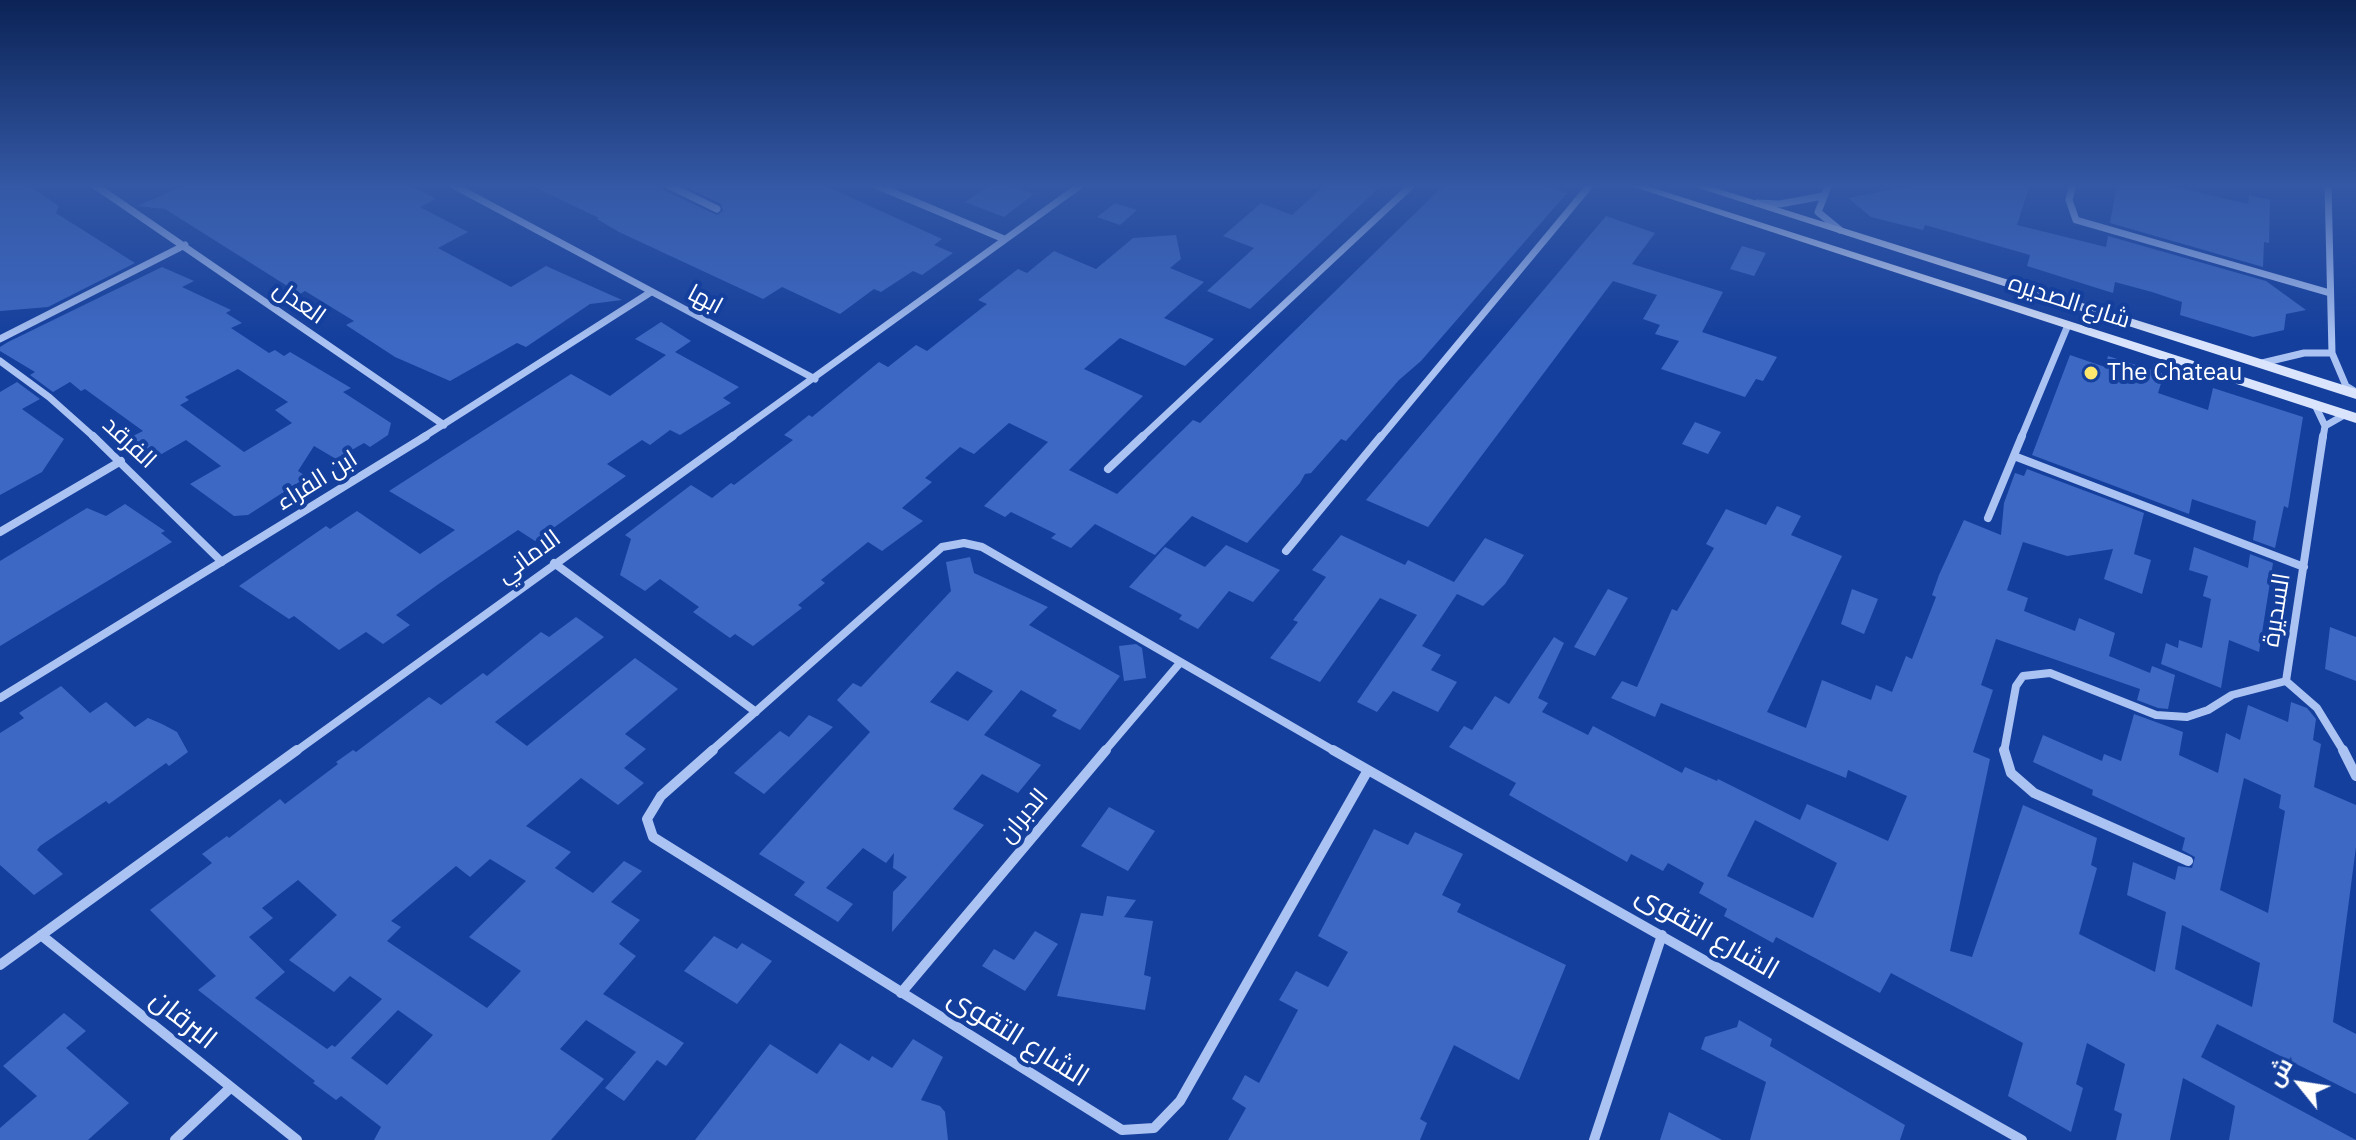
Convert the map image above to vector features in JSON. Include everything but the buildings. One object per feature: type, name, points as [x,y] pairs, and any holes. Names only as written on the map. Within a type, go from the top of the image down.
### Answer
[{"type":"main road","name":"شارع الصديره","points":[[1796,237],[2351,416]]},
{"type":"main road","name":"شارع الصديره","points":[[1863,237],[2356,393]]},
{"type":"street","name":"العدل","points":[[173,237],[444,425]]},
{"type":"street","name":"ابها","points":[[550,237],[815,379]]},
{"type":"street","points":[[1000,237],[1004,239]]},
{"type":"street","name":"الاماني","points":[[0,965],[554,563],[815,379],[1007,237]]},
{"type":"street","points":[[1108,469],[1356,237]]},
{"type":"street","points":[[1286,551],[1547,237]]},
{"type":"street","points":[[2136,237],[2330,293]]},
{"type":"street","points":[[2329,237],[2332,353],[2346,386],[2356,393]]},
{"type":"street","points":[[0,339],[185,245]]},
{"type":"street","name":"ابن الفراء","points":[[0,698],[444,425],[651,292]]},
{"type":"street","points":[[1988,518],[2068,325]]},
{"type":"street","points":[[2260,363],[2285,360],[2304,353],[2332,353]]},
{"type":"street","name":"الفرقد","points":[[0,361],[49,397],[121,461],[222,562]]},
{"type":"street","points":[[2315,405],[2325,426],[2351,416]]},
{"type":"street","name":"السديرة","points":[[2325,426],[2286,681],[2317,708],[2338,739],[2356,776]]},
{"type":"street","points":[[2014,456],[2304,567]]},
{"type":"street","points":[[0,532],[121,461]]},
{"type":"street","name":"الشارع التقوى","points":[[1368,770],[1180,1101],[1154,1128],[1122,1130],[653,837],[647,819],[661,796],[942,547],[964,543],[982,547],[1179,664],[1368,770],[1662,935],[2022,1140]]},
{"type":"street","points":[[554,563],[756,712]]},
{"type":"street","name":"الدبران","points":[[901,993],[1179,664]]},
{"type":"street","points":[[2188,861],[2034,793],[2011,773],[2004,752],[2016,686],[2023,676],[2050,673],[2156,715],[2187,717],[2208,710],[2232,695],[2286,681]]},
{"type":"street","name":"البرقان","points":[[41,935],[229,1089],[297,1140]]},
{"type":"street","points":[[1594,1140],[1662,935]]},
{"type":"street","points":[[175,1140],[229,1089]]},
{"type":"place","name":"The Chateau","points":[[2091,373]]}]
